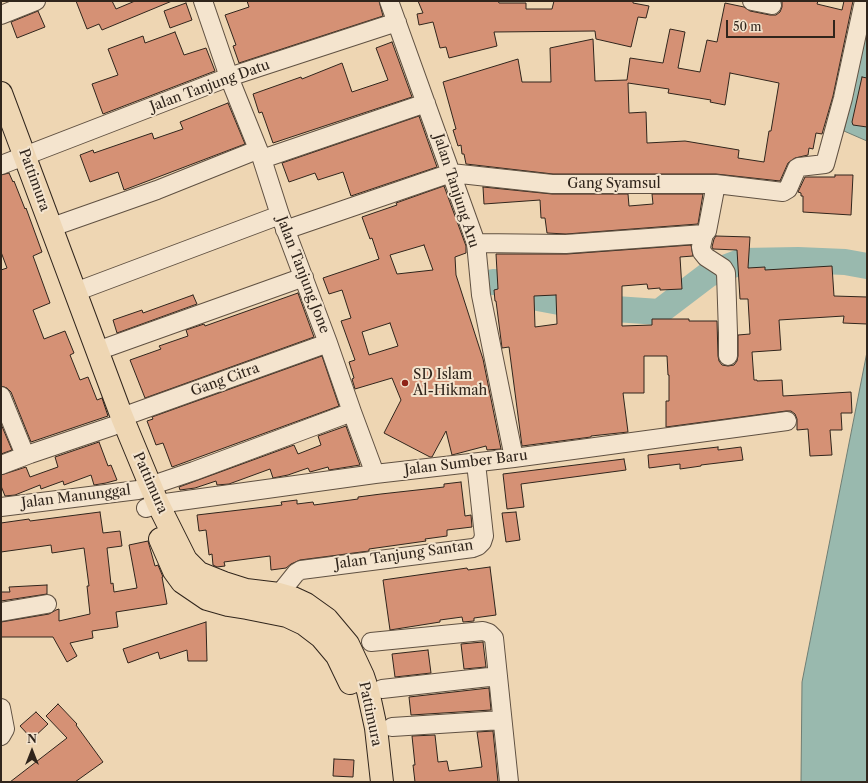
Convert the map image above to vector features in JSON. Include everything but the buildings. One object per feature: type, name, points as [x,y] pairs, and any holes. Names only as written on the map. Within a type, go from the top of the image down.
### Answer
[{"type":"main road","name":"Pattimura","points":[[1,93],[13,161],[52,227],[97,351],[118,422]]},
{"type":"main road","name":"Pattimura","points":[[1,132],[148,497],[174,571],[182,582],[207,599],[228,605],[287,616],[304,624],[321,637],[337,656],[356,697],[368,782]]},
{"type":"main road","name":"Pattimura","points":[[148,497],[186,560],[199,573],[246,590],[279,594],[306,604],[327,619],[348,644],[363,676],[368,691],[376,728],[382,782]]},
{"type":"street","points":[[1,15],[36,1]]},
{"type":"street","name":"Jalan Tanjung Aru","points":[[389,1],[476,243],[481,295],[514,458]]},
{"type":"street","points":[[752,1],[772,5]]},
{"type":"street","name":"Gang Syamsul","points":[[451,173],[552,184],[716,184],[783,192],[788,188],[797,168],[825,164],[843,98],[864,1]]},
{"type":"street","name":"Jalan Tanjung Jone","points":[[207,2],[229,77],[260,155],[282,222],[328,342],[375,474]]},
{"type":"street","name":"Jalan Tanjung Datu","points":[[13,161],[229,77],[396,22]]},
{"type":"street","points":[[52,227],[260,155],[426,103]]},
{"type":"street","points":[[75,292],[282,222],[451,173]]},
{"type":"street","points":[[716,184],[707,231],[704,234],[701,247],[702,252],[706,257],[720,266],[726,273],[728,356]]},
{"type":"street","points":[[476,243],[566,244],[704,234]]},
{"type":"street","points":[[97,351],[304,277]]},
{"type":"street","name":"Gang Citra","points":[[1,465],[328,342]]},
{"type":"street","points":[[1,396],[25,455]]},
{"type":"street","points":[[148,497],[194,471],[352,412]]},
{"type":"street","name":"Jalan Sumber Baru","points":[[148,497],[476,463],[787,421]]},
{"type":"street","name":"Jalan Tanjung Santan","points":[[266,611],[296,573],[301,570],[473,548],[478,546],[482,542],[484,536],[476,463]]},
{"type":"street","name":"Jalan Manunggal","points":[[1,507],[148,497]]},
{"type":"street","points":[[1,612],[48,604]]},
{"type":"street","points":[[371,642],[482,632],[486,632],[492,636],[495,641],[502,720],[510,782]]},
{"type":"street","points":[[382,689],[498,676]]},
{"type":"street","points":[[1,708],[3,733]]},
{"type":"street","points":[[392,727],[502,720]]},
{"type":"water","points":[[867,28],[867,141],[844,131]]},
{"type":"water","points":[[867,352],[867,782],[801,782],[802,682]]},
{"type":"waterway","points":[[493,282],[517,284],[527,296],[586,307],[659,312],[709,274],[743,261],[798,260],[845,262],[867,266]]},
{"type":"place","name":"SD Islam Al-Hikmah","points":[[405,383]]}]
